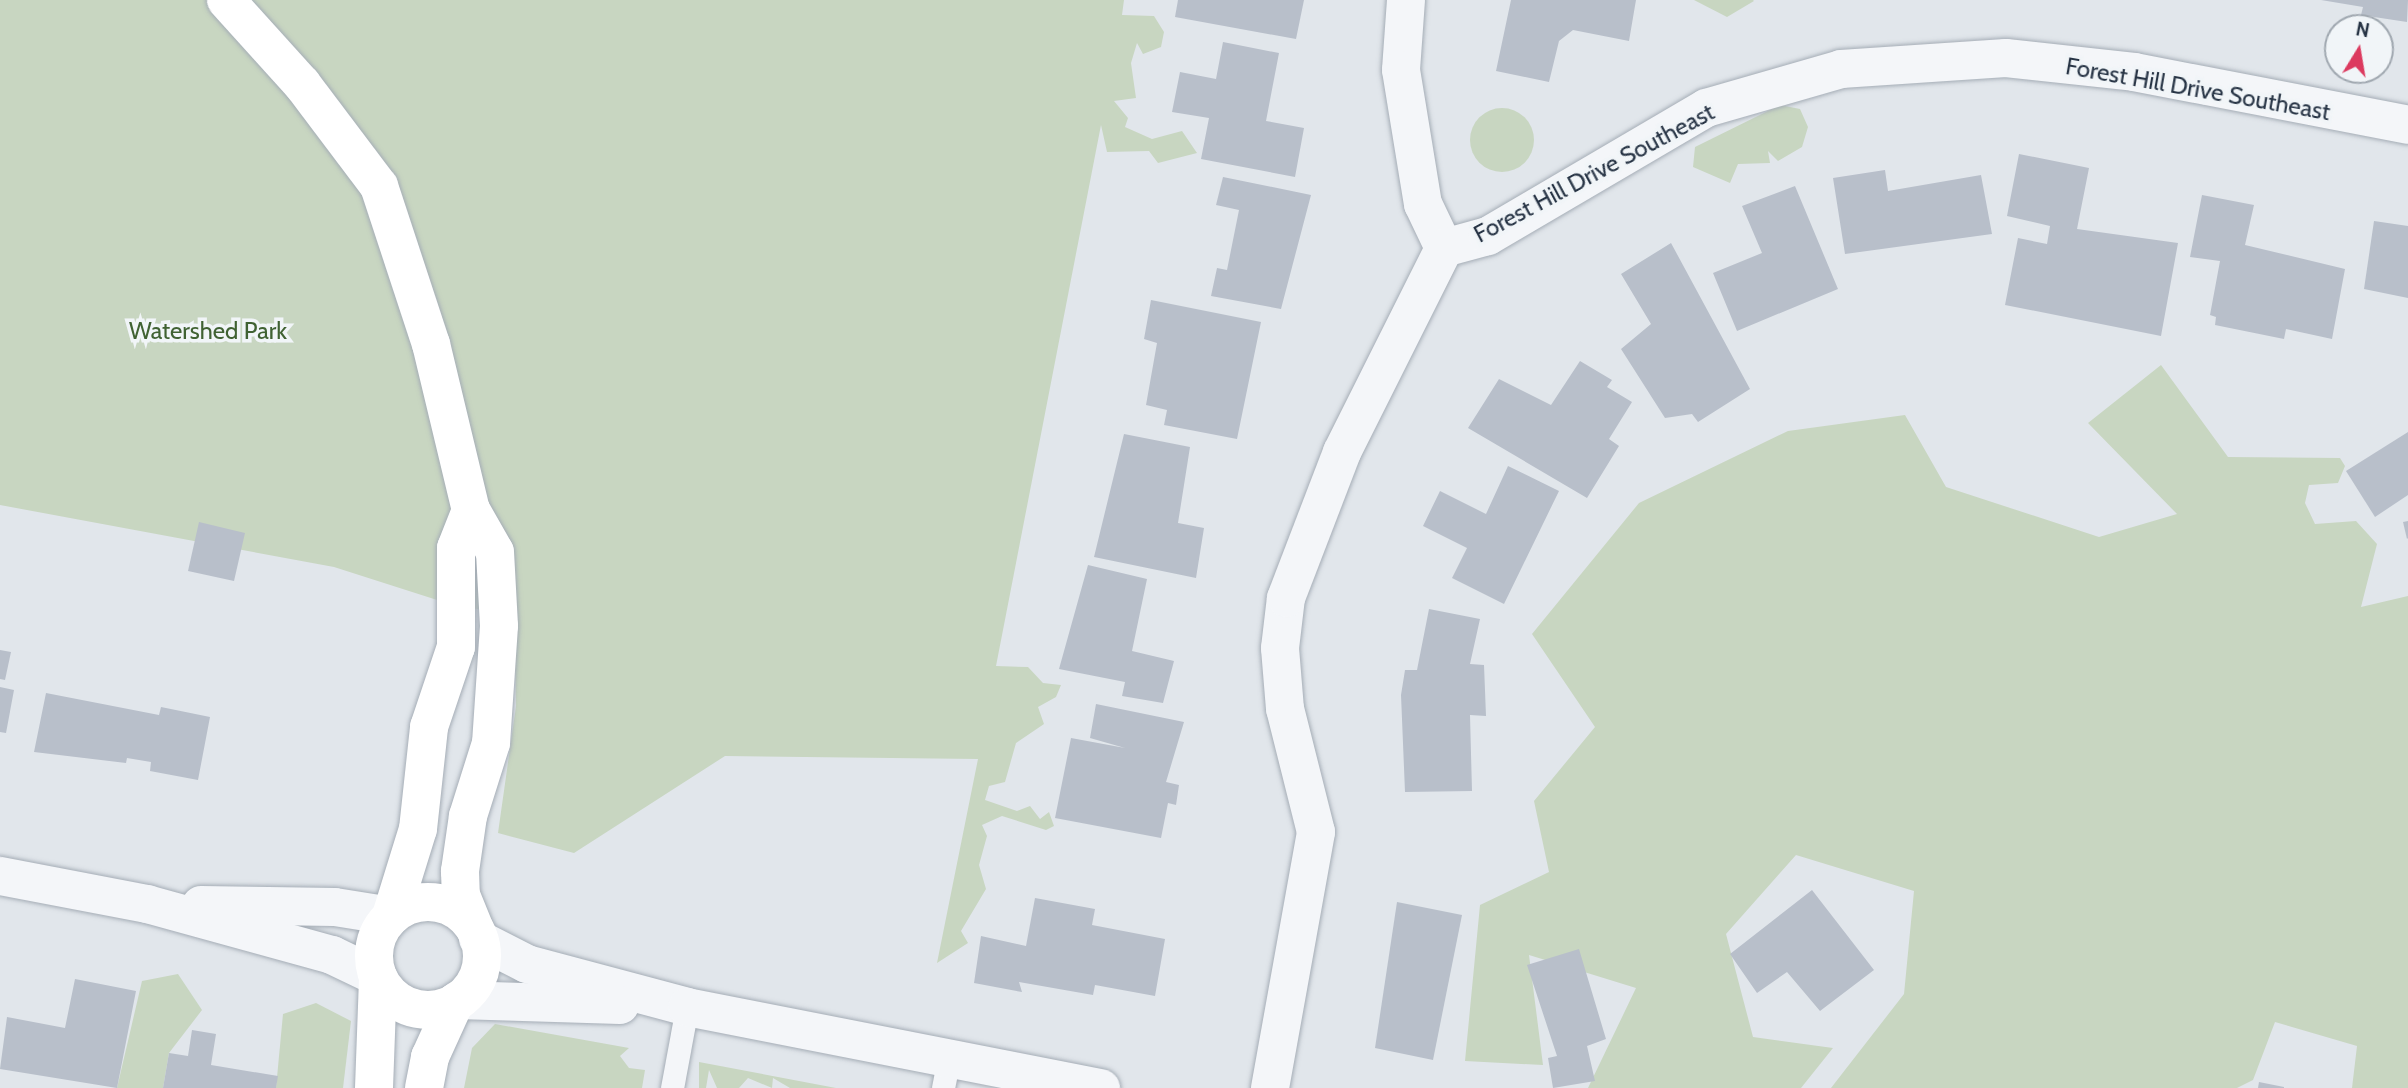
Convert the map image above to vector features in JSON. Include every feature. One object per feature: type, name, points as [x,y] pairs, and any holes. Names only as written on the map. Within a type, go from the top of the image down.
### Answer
[{"type":"main road","points":[[226,0],[302,84],[379,186],[431,344],[471,510],[495,552],[499,626],[491,743],[468,816],[460,871],[476,933],[477,979],[456,1001],[424,1088]]},
{"type":"main road","points":[[374,1088],[378,977],[375,946],[391,915],[418,829],[429,727],[456,647],[456,548],[471,510]]},
{"type":"main road","points":[[391,915],[435,903],[476,933]]},
{"type":"main road","points":[[378,977],[410,1006],[436,1009],[456,1001]]},
{"type":"street","points":[[1406,0],[1401,70],[1423,204],[1444,248]]},
{"type":"street","name":"Forest Hill Drive Southeast","points":[[1270,1088],[1316,832],[1285,709],[1280,648],[1286,598],[1342,452],[1444,248],[1488,236],[1706,108],[1841,69],[2006,58],[2134,72],[2408,125]]},
{"type":"street","points":[[0,876],[147,904],[332,955],[378,977]]},
{"type":"street","points":[[147,904],[335,907],[391,915]]},
{"type":"street","points":[[476,933],[527,964],[945,1075],[1101,1088]]},
{"type":"street","points":[[456,1001],[687,1007]]},
{"type":"lane","points":[[672,1088],[687,1007]]},
{"type":"green space","name":"Watershed Park","points":[[0,0],[1124,0],[1122,15],[1154,16],[1164,32],[1161,47],[1143,54],[1137,43],[1131,63],[1136,98],[1114,101],[1128,118],[1125,127],[1152,139],[1182,131],[1197,153],[1158,163],[1149,151],[1107,152],[1101,125],[996,666],[1028,667],[1043,683],[1061,685],[1056,697],[1038,707],[1044,724],[1016,743],[1005,782],[989,786],[985,800],[1017,811],[1030,806],[1040,819],[1049,812],[1054,826],[1046,830],[1002,816],[982,825],[987,836],[979,865],[986,889],[961,931],[968,943],[937,963],[978,759],[725,756],[574,853],[498,833],[516,706],[514,613],[459,607],[334,567],[0,505]]},
{"type":"green space","points":[[1694,0],[1753,0],[1754,1],[1727,17]]},
{"type":"green space","points":[[1780,105],[1800,109],[1808,127],[1802,147],[1778,161],[1768,151],[1770,163],[1738,164],[1730,183],[1693,167],[1695,147]]},
{"type":"green space","points":[[1502,108],[1520,114],[1528,122],[1534,140],[1528,158],[1520,166],[1502,172],[1484,166],[1476,158],[1470,140],[1476,122],[1484,114]]},
{"type":"green space","points":[[2161,365],[2228,457],[2340,458],[2345,466],[2338,483],[2309,485],[2305,503],[2315,524],[2356,521],[2377,544],[2361,607],[2408,596],[2408,1088],[2352,1088],[2357,1046],[2275,1022],[2253,1080],[2237,1088],[1831,1088],[1904,994],[1914,891],[1796,855],[1726,934],[1753,1037],[1833,1048],[1801,1088],[1588,1088],[1636,988],[1529,955],[1543,1065],[1465,1061],[1480,905],[1549,872],[1534,801],[1595,727],[1532,634],[1639,503],[1788,431],[1905,415],[1946,487],[2099,537],[2177,514],[2088,423]]},
{"type":"green space","points":[[178,974],[202,1010],[169,1053],[163,1088],[117,1088],[142,981]]},
{"type":"green space","points":[[316,1003],[351,1021],[343,1088],[276,1088],[283,1014]]},
{"type":"green space","points":[[495,1024],[629,1048],[620,1056],[629,1068],[645,1070],[642,1088],[464,1088],[472,1048]]},
{"type":"green space","points":[[699,1062],[836,1088],[790,1088],[773,1078],[772,1088],[748,1078],[739,1088],[717,1088],[709,1070],[706,1088],[699,1088]]},
{"type":"building","points":[[1178,0],[1304,0],[1296,39],[1175,17]]},
{"type":"building","points":[[1511,0],[1636,0],[1629,41],[1573,30],[1559,41],[1549,82],[1496,71]]},
{"type":"building","points":[[2321,0],[2408,0],[2407,22],[2394,20],[2394,14],[2361,14],[2363,7]]},
{"type":"building","points":[[1223,42],[1279,53],[1266,121],[1304,128],[1295,177],[1201,159],[1209,118],[1172,112],[1180,72],[1216,79]]},
{"type":"building","points":[[2019,154],[2089,168],[2077,229],[2178,243],[2161,336],[2005,305],[2018,238],[2047,244],[2050,226],[2007,216]]},
{"type":"building","points":[[1885,170],[1888,191],[1981,175],[1992,234],[1845,254],[1833,178]]},
{"type":"building","points":[[1223,177],[1311,195],[1281,309],[1211,296],[1217,268],[1227,270],[1239,210],[1216,205]]},
{"type":"building","points":[[1795,186],[1838,289],[1737,331],[1713,273],[1762,253],[1742,206]]},
{"type":"building","points":[[2202,195],[2254,205],[2245,245],[2345,269],[2332,339],[2286,329],[2284,339],[2215,325],[2216,317],[2210,315],[2220,261],[2190,257]]},
{"type":"building","points":[[2374,221],[2408,226],[2408,298],[2364,289]]},
{"type":"building","points":[[1671,243],[1750,389],[1698,422],[1692,414],[1665,418],[1621,349],[1651,324],[1621,274]]},
{"type":"building","points":[[1151,300],[1261,322],[1237,439],[1164,425],[1167,410],[1146,405],[1157,343],[1144,339]]},
{"type":"building","points":[[1580,361],[1612,380],[1607,387],[1632,402],[1609,439],[1619,446],[1587,498],[1468,428],[1499,379],[1551,405]]},
{"type":"building","points":[[2408,432],[2408,495],[2375,517],[2346,471]]},
{"type":"building","points":[[1124,434],[1190,447],[1178,523],[1204,528],[1196,578],[1094,557]]},
{"type":"building","points":[[1508,466],[1559,491],[1504,604],[1452,578],[1467,548],[1423,526],[1440,491],[1486,514]]},
{"type":"building","points":[[2408,521],[2408,538],[2407,539],[2403,522]]},
{"type":"building","points":[[199,522],[245,533],[234,581],[188,571]]},
{"type":"building","points":[[1088,565],[1147,579],[1132,651],[1174,661],[1163,703],[1122,696],[1125,682],[1059,669]]},
{"type":"building","points":[[1429,609],[1480,619],[1470,664],[1484,665],[1486,716],[1470,715],[1472,791],[1405,792],[1401,695],[1405,670],[1417,670]]},
{"type":"building","points":[[0,650],[11,652],[5,680],[0,679]]},
{"type":"building","points":[[0,687],[14,690],[6,733],[0,732]]},
{"type":"building","points":[[46,693],[159,715],[161,707],[210,717],[198,780],[150,771],[151,762],[127,758],[126,763],[34,752]]},
{"type":"building","points":[[1096,704],[1184,722],[1166,782],[1179,785],[1176,805],[1168,803],[1161,838],[1055,818],[1071,738],[1125,748],[1090,738]]},
{"type":"building","points":[[1812,890],[1874,970],[1820,1011],[1787,972],[1757,993],[1730,954]]},
{"type":"building","points":[[1035,898],[1095,909],[1092,925],[1165,939],[1155,996],[1095,985],[1093,995],[1019,982],[1022,992],[974,983],[981,936],[1026,946]]},
{"type":"building","points":[[1397,902],[1462,915],[1433,1060],[1375,1048]]},
{"type":"building","points":[[1579,949],[1606,1039],[1587,1046],[1595,1081],[1553,1088],[1548,1058],[1557,1056],[1527,965]]},
{"type":"building","points":[[75,979],[136,991],[117,1088],[0,1069],[7,1017],[65,1028]]},
{"type":"building","points":[[192,1030],[216,1034],[211,1065],[278,1076],[276,1088],[163,1088],[169,1053],[188,1056]]},
{"type":"building","points":[[2259,1082],[2284,1087],[2284,1088],[2258,1088]]}]
